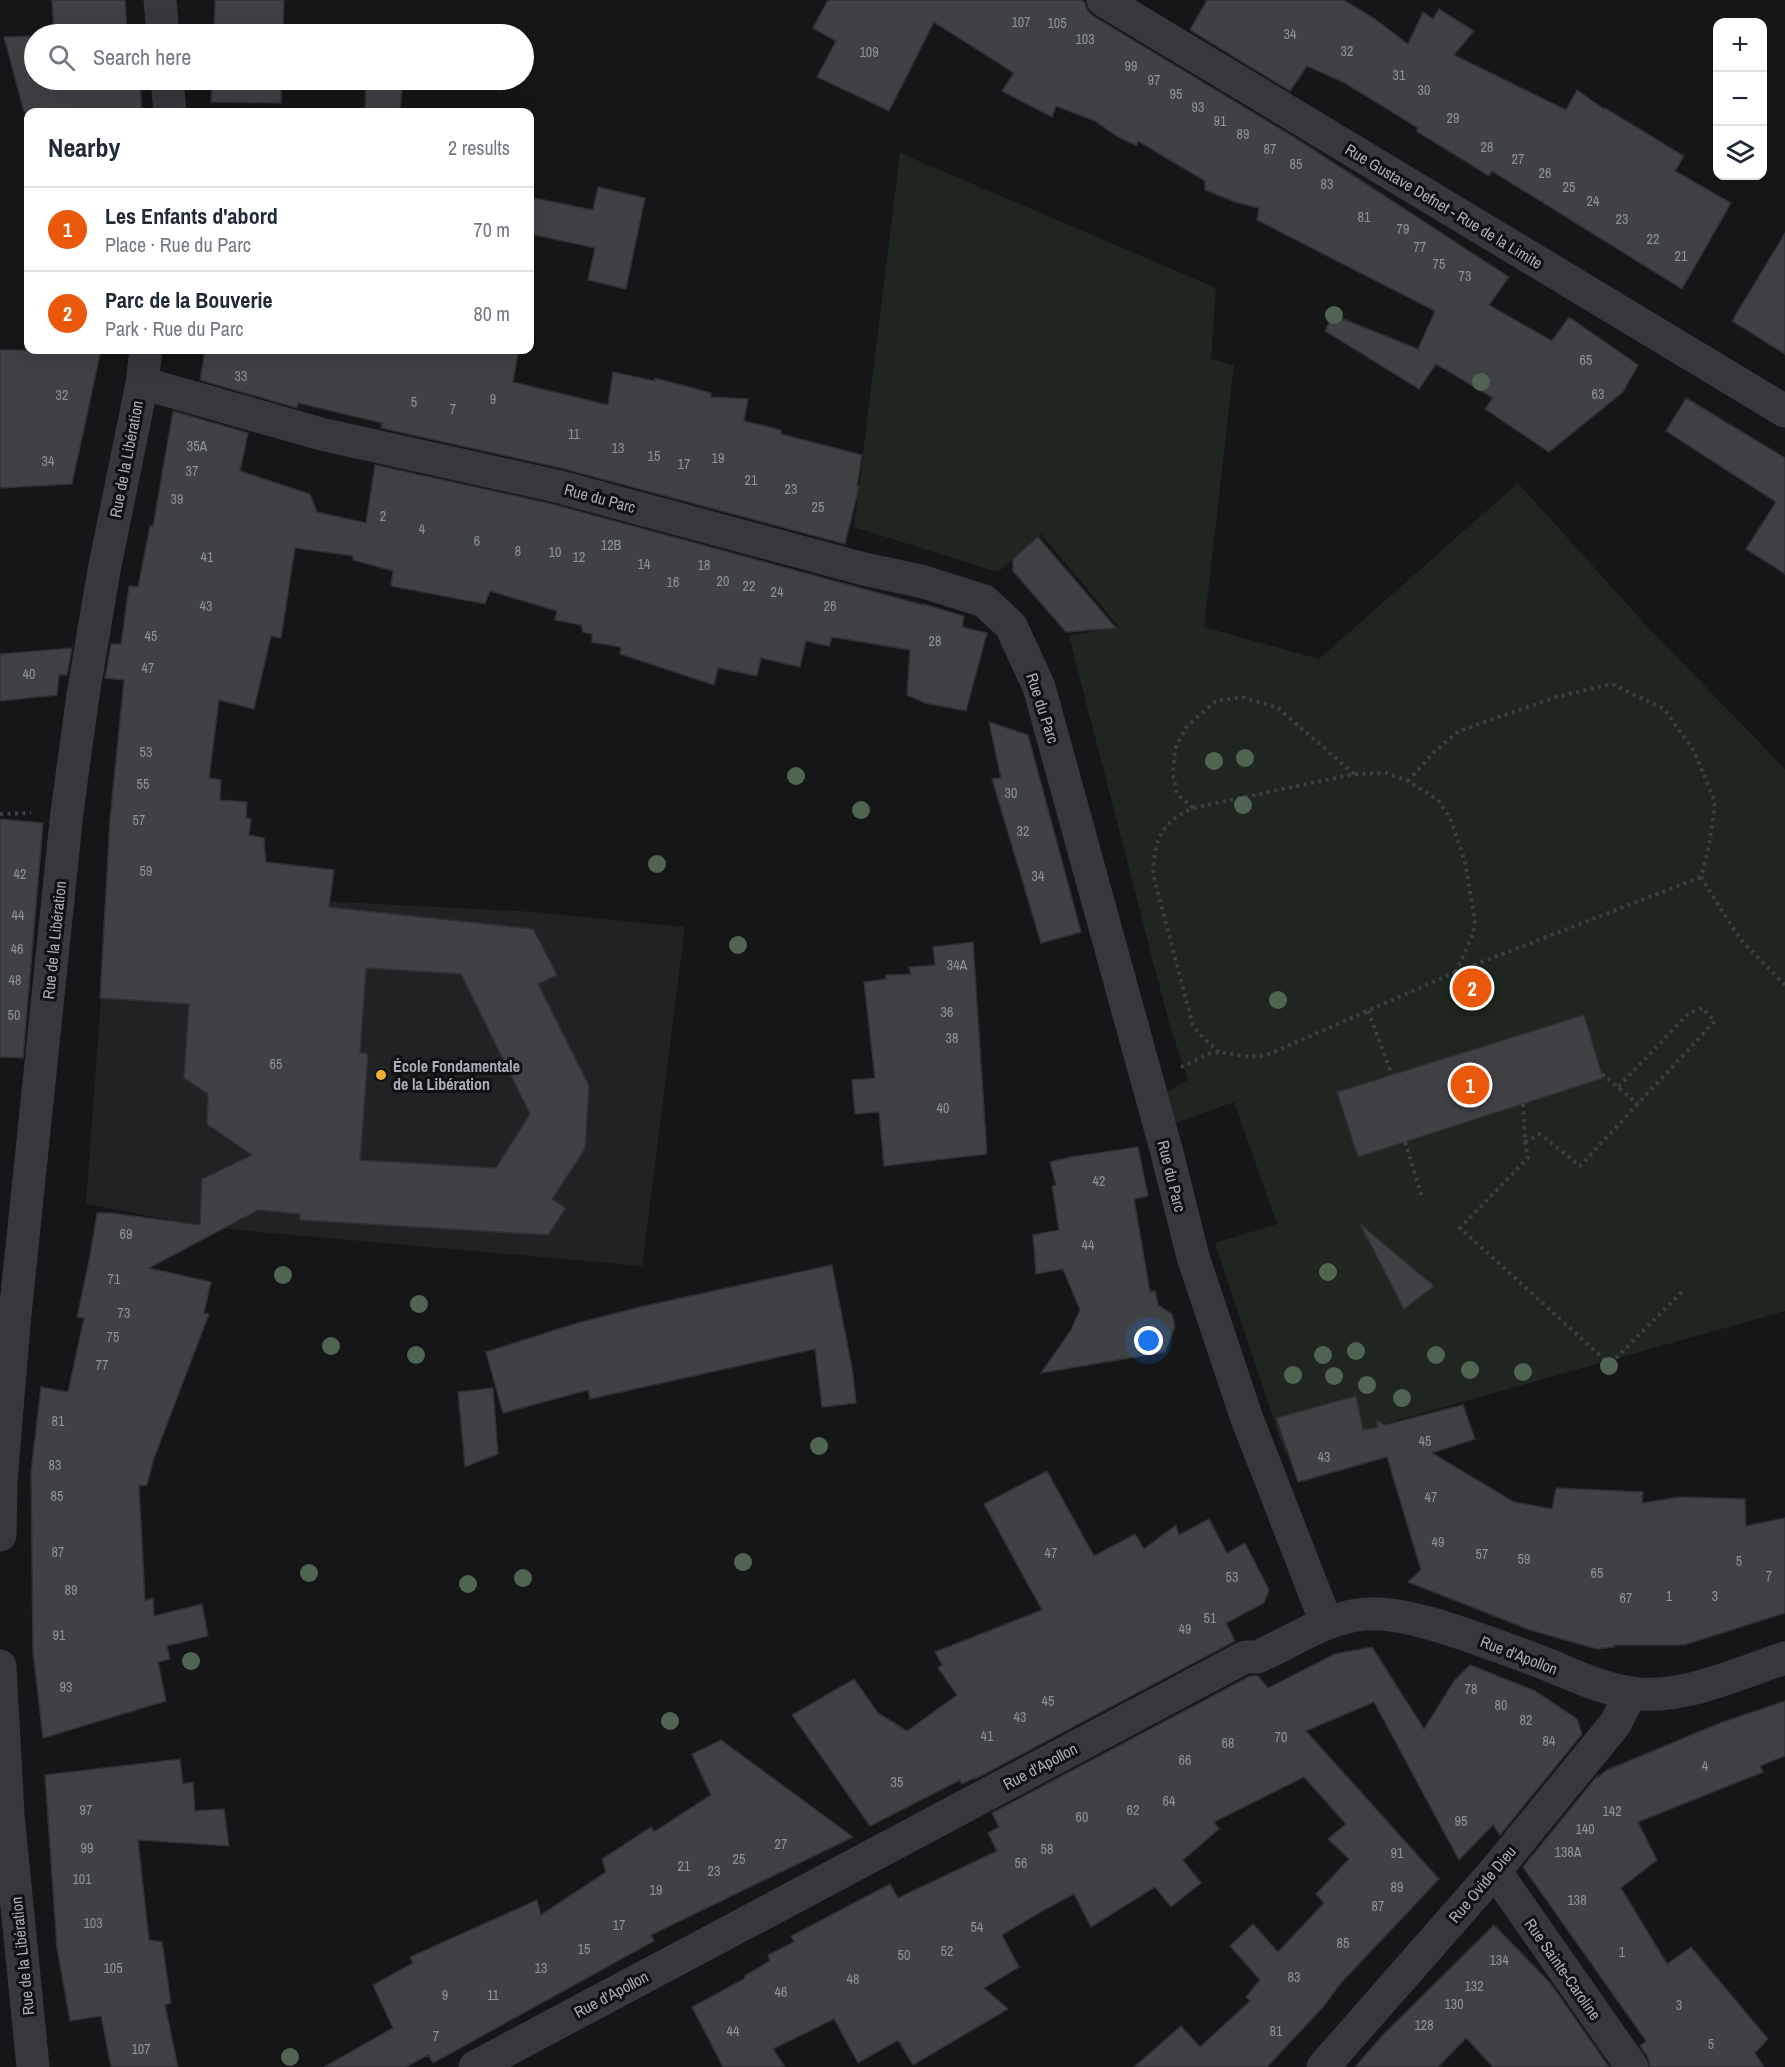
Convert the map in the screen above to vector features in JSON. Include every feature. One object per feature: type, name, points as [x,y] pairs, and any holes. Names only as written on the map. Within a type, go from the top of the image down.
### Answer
[{"type":"street","points":[[160,0],[162,24]]},
{"type":"street","name":"Rue Gustave Defnet - Rue de la Limite","points":[[1103,0],[1785,411]]},
{"type":"street","points":[[168,90],[170,108]]},
{"type":"street","name":"Rue de la Libération","points":[[0,1535],[7,1324],[66,824],[83,695],[103,576],[142,383],[146,354]]},
{"type":"street","name":"Rue du Parc","points":[[142,383],[321,434],[556,486],[864,569],[924,582],[984,601],[1011,626],[1039,687],[1166,1149],[1193,1257],[1246,1416],[1326,1622]]},
{"type":"street","name":"Rue d'Apollon","points":[[475,2067],[1245,1657],[1257,1657],[1326,1622],[1361,1614],[1416,1619],[1481,1640],[1591,1684],[1631,1693],[1662,1694],[1688,1690],[1785,1658]]},
{"type":"street","name":"Rue de la Libération","points":[[0,1666],[8,1815],[33,2067]]},
{"type":"street","name":"Rue Ovide Dieu","points":[[1323,2067],[1495,1871],[1615,1724],[1631,1693]]},
{"type":"street","name":"Rue Sainte-Caroline","points":[[1495,1871],[1632,2067]]},
{"type":"path","points":[[1408,781],[1418,768],[1460,731],[1556,697],[1612,684],[1664,709],[1694,752],[1715,802],[1709,846],[1701,877],[1740,939],[1785,985]]},
{"type":"path","points":[[1192,808],[1177,794],[1173,775],[1176,749],[1187,726],[1216,701],[1242,697],[1278,708],[1354,774]]},
{"type":"path","points":[[1219,1052],[1193,1026],[1153,874],[1154,850],[1164,828],[1179,814],[1192,808],[1354,774],[1386,773],[1408,781],[1438,800],[1450,818],[1465,862],[1475,921],[1473,934],[1456,972]]},
{"type":"path","points":[[1184,1066],[1209,1054],[1219,1052],[1250,1057],[1267,1055],[1456,972],[1701,877]]},
{"type":"path","points":[[1525,1142],[1540,1134],[1580,1166],[1716,1021],[1702,1008],[1689,1013],[1618,1087]]},
{"type":"path","points":[[1368,1011],[1392,1075]]},
{"type":"path","points":[[1602,1074],[1638,1104]]},
{"type":"path","points":[[1523,1104],[1528,1158],[1460,1228],[1606,1361],[1615,1359],[1685,1289]]},
{"type":"path","points":[[1405,1142],[1422,1197]]},
{"type":"shaded area","points":[[900,153],[1216,288],[1211,359],[1234,365],[1204,627],[1319,659],[1518,483],[1644,623],[1785,769],[1785,1311],[1285,1454],[1215,1243],[1277,1224],[1234,1102],[1176,1123],[1167,1092],[1188,1080],[1169,1023],[1069,636],[1119,627],[1041,534],[998,572],[854,527]]},
{"type":"shaded area","name":"École Fondamentale de la Libération","points":[[320,901],[535,912],[685,927],[642,1266],[238,1230],[191,1224],[86,1204],[101,997]]},
{"type":"building","points":[[52,0],[125,0],[127,24],[53,24]]},
{"type":"building","points":[[215,0],[284,0],[283,24],[214,24]]},
{"type":"building","points":[[828,0],[1081,0],[1093,16],[1297,139],[1509,277],[1489,305],[1552,341],[1569,317],[1638,365],[1623,392],[1549,452],[1485,409],[1493,398],[1436,364],[1419,389],[1325,331],[1333,315],[1418,349],[1435,311],[1257,220],[1259,208],[1235,202],[1205,190],[1205,181],[1138,141],[1137,146],[1118,137],[1095,121],[1056,106],[1052,117],[1002,91],[1014,73],[934,22],[889,111],[817,77],[836,41],[813,28]]},
{"type":"building","points":[[1207,0],[1344,0],[1375,19],[1408,44],[1423,12],[1433,19],[1439,9],[1474,31],[1454,55],[1566,110],[1577,90],[1604,109],[1684,156],[1675,171],[1731,203],[1682,289],[1492,171],[1489,176],[1416,131],[1418,128],[1345,83],[1307,66],[1290,91],[1190,30]]},
{"type":"building","points":[[24,36],[24,90],[141,90],[142,108],[24,108],[24,112],[4,37]]},
{"type":"building","points":[[212,90],[282,90],[281,103],[211,102]]},
{"type":"building","points":[[366,90],[402,90],[400,108],[365,108]]},
{"type":"building","points":[[598,187],[645,198],[626,289],[588,280],[595,248],[534,235],[534,198],[593,210]]},
{"type":"building","points":[[1785,233],[1785,354],[1732,321]]},
{"type":"building","points":[[0,350],[24,350],[24,354],[100,354],[72,484],[0,488]]},
{"type":"building","points":[[204,354],[518,354],[513,382],[608,405],[613,372],[655,381],[655,378],[711,393],[711,397],[748,399],[744,421],[781,430],[781,434],[862,455],[857,486],[859,487],[845,544],[561,468],[381,428],[382,423],[298,403],[297,408],[200,380]]},
{"type":"building","points":[[1686,398],[1785,458],[1785,574],[1746,549],[1776,502],[1666,431]]},
{"type":"building","points":[[173,411],[248,433],[240,471],[310,494],[317,512],[366,523],[375,465],[552,504],[923,604],[964,616],[962,627],[987,633],[966,711],[925,703],[907,695],[910,650],[832,637],[829,646],[806,641],[800,667],[761,658],[757,676],[718,668],[714,685],[620,654],[621,647],[592,642],[592,634],[583,632],[581,625],[555,620],[557,611],[490,591],[485,604],[391,586],[393,571],[353,560],[353,556],[295,548],[281,638],[271,636],[254,709],[219,700],[209,778],[221,780],[220,800],[247,802],[246,818],[251,819],[249,835],[264,838],[266,862],[334,870],[329,907],[533,929],[557,975],[538,984],[589,1086],[585,1149],[552,1199],[566,1208],[548,1235],[300,1220],[300,1214],[258,1210],[149,1268],[211,1282],[204,1313],[209,1314],[153,1461],[147,1485],[139,1486],[145,1601],[153,1598],[154,1616],[202,1604],[208,1636],[167,1646],[170,1659],[158,1662],[166,1701],[43,1738],[33,1652],[31,1472],[41,1387],[68,1392],[84,1318],[77,1317],[97,1213],[200,1225],[202,1179],[252,1155],[207,1124],[208,1094],[184,1078],[189,1004],[100,998],[110,819],[124,680],[105,678],[111,644],[121,644],[129,586],[138,587],[150,526],[153,526]],"holes":[[[366,968],[461,974],[530,1114],[496,1168],[360,1160],[368,1054],[360,1052]]]},
{"type":"building","points":[[1038,537],[1116,628],[1066,632],[1013,571],[1013,559]]},
{"type":"building","points":[[72,648],[67,675],[59,675],[57,695],[0,701],[0,654]]},
{"type":"building","points":[[989,722],[1028,735],[1081,932],[1041,943],[992,779],[1001,778]]},
{"type":"building","points":[[0,819],[43,823],[23,1058],[0,1057]]},
{"type":"building","points":[[973,942],[987,1154],[884,1166],[879,1112],[855,1114],[852,1080],[875,1078],[864,982],[886,979],[886,975],[911,974],[909,967],[935,965],[933,947]]},
{"type":"building","points":[[1584,1015],[1603,1078],[1358,1157],[1337,1092]]},
{"type":"building","points":[[1138,1147],[1148,1196],[1134,1199],[1150,1292],[1155,1291],[1158,1305],[1172,1314],[1175,1327],[1165,1352],[1041,1373],[1071,1330],[1080,1310],[1063,1269],[1036,1274],[1033,1235],[1059,1230],[1052,1186],[1056,1185],[1050,1162]]},
{"type":"building","points":[[1360,1224],[1434,1286],[1404,1309]]},
{"type":"building","points":[[832,1265],[853,1373],[856,1403],[822,1407],[815,1349],[590,1399],[588,1390],[503,1413],[486,1352],[574,1324],[640,1307]]},
{"type":"building","points":[[493,1388],[498,1454],[465,1467],[458,1392]]},
{"type":"building","points":[[1356,1396],[1363,1430],[1378,1427],[1376,1420],[1385,1425],[1463,1405],[1475,1439],[1432,1453],[1514,1502],[1552,1509],[1556,1488],[1643,1492],[1642,1503],[1680,1497],[1745,1499],[1746,1526],[1785,1518],[1785,1613],[1684,1645],[1614,1645],[1614,1647],[1597,1649],[1530,1630],[1408,1582],[1421,1570],[1387,1457],[1298,1482],[1276,1418]]},
{"type":"building","points":[[1047,1471],[1094,1556],[1135,1534],[1144,1549],[1176,1525],[1179,1535],[1209,1519],[1227,1553],[1245,1543],[1269,1590],[1264,1603],[1226,1623],[1235,1641],[975,1779],[962,1784],[960,1780],[870,1826],[792,1715],[854,1679],[878,1713],[907,1731],[957,1695],[938,1668],[942,1665],[935,1652],[1042,1610],[984,1504]]},
{"type":"building","points":[[1372,1647],[1424,1729],[1454,1681],[1470,1665],[1535,1691],[1577,1719],[1582,1734],[1500,1835],[1493,1825],[1459,1860],[1374,1702],[1306,1731],[1439,1879],[1340,1984],[1324,2006],[1267,2067],[1134,2067],[1181,2026],[1200,2047],[1250,2001],[1246,1997],[1260,1980],[1230,1946],[1253,1924],[1278,1952],[1324,1903],[1316,1894],[1349,1859],[1328,1839],[1346,1824],[1304,1777],[1214,1822],[1219,1829],[1183,1860],[1201,1883],[1171,1907],[1155,1887],[1091,1927],[1074,1894],[1002,1935],[1019,1967],[984,1988],[1008,2009],[913,2065],[898,2040],[858,2063],[834,2019],[773,2049],[785,2067],[723,2067],[692,2007],[744,1979],[746,1975],[770,1961],[768,1955],[794,1942],[791,1936],[890,1884],[898,1898],[997,1851],[988,1833],[999,1827],[992,1813],[1250,1676],[1258,1676],[1268,1688],[1335,1654]]},
{"type":"building","points":[[1785,1701],[1785,1756],[1760,1766],[1763,1772],[1638,1822],[1657,1860],[1621,1888],[1667,1964],[1691,1947],[1768,2039],[1755,2053],[1764,2067],[1650,2067],[1648,2057],[1640,2046],[1646,2041],[1523,1867],[1597,1776],[1597,1778],[1607,1770],[1720,1723]]},
{"type":"building","points":[[721,1740],[853,1837],[651,1935],[654,1941],[433,2063],[428,2055],[406,2067],[324,2067],[393,2028],[373,1985],[413,1963],[410,1957],[537,1900],[541,1915],[606,1872],[602,1859],[651,1827],[654,1832],[711,1795],[692,1754]]},
{"type":"building","points":[[180,1759],[183,1784],[193,1782],[195,1811],[224,1809],[229,1846],[138,1840],[149,1940],[162,1942],[171,2003],[165,2005],[178,2067],[111,2067],[101,2016],[70,2021],[57,1948],[45,1775]]},
{"type":"building","points":[[1494,1925],[1551,1984],[1609,2067],[1493,2067],[1466,2038],[1438,2067],[1355,2067],[1383,2035]]},
{"type":"place","name":"Parc de la Bouverie","points":[[1472,988]]},
{"type":"place","name":"École Fondamentale de la Libération","points":[[381,1075]]},
{"type":"place","name":"Les Enfants d'abord","points":[[1470,1085]]}]
